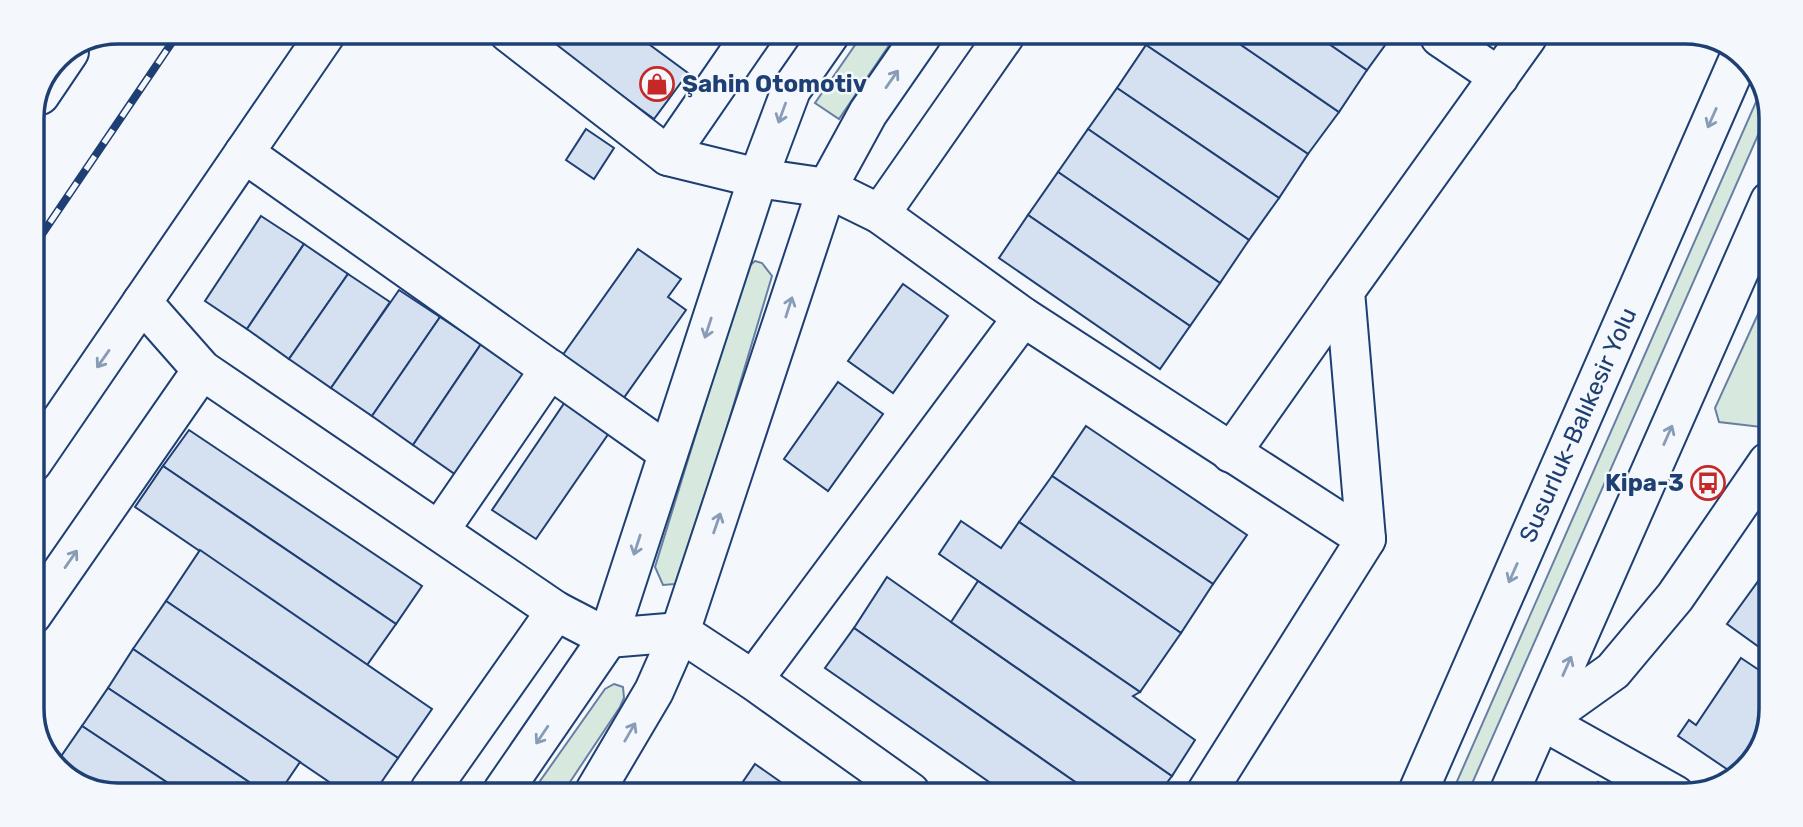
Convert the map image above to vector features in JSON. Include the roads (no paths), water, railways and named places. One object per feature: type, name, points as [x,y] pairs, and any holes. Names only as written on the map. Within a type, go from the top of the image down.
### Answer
[{"type":"main road","points":[[44,445],[319,44]]},
{"type":"main road","points":[[523,44],[668,156],[758,178],[827,188],[880,214],[1023,317],[1366,539]]},
{"type":"main road","points":[[668,156],[745,44]]},
{"type":"main road","points":[[508,783],[608,638],[758,178],[791,90],[823,44]]},
{"type":"main road","points":[[600,783],[654,691],[680,632],[827,188],[868,113],[916,44]]},
{"type":"main road","points":[[880,214],[999,44]]},
{"type":"main road","points":[[1450,44],[1499,77]]},
{"type":"main road","points":[[1231,453],[1522,44]]},
{"type":"main road","name":"Susurluk-Balıkesir Yolu","points":[[1422,783],[1736,64]]},
{"type":"main road","points":[[244,153],[667,452]]},
{"type":"main road","points":[[1514,783],[1759,226]]},
{"type":"main road","points":[[1212,783],[1366,539],[1345,291]]},
{"type":"main road","points":[[142,302],[202,370],[555,611],[608,638],[680,632],[753,680],[897,783]]},
{"type":"main road","points":[[753,680],[1023,317]]},
{"type":"main road","points":[[439,531],[550,369]]},
{"type":"main road","points":[[44,598],[202,370]]},
{"type":"main road","points":[[1542,721],[1613,671],[1675,597],[1759,475]]},
{"type":"main road","points":[[435,783],[555,611]]},
{"type":"main road","points":[[1542,721],[1653,783]]},
{"type":"railway","points":[[44,231],[171,44]]},
{"type":"place","name":"Şahin Otomotiv","points":[[657,84]]},
{"type":"place","name":"Kipa-3","points":[[1708,483]]}]
